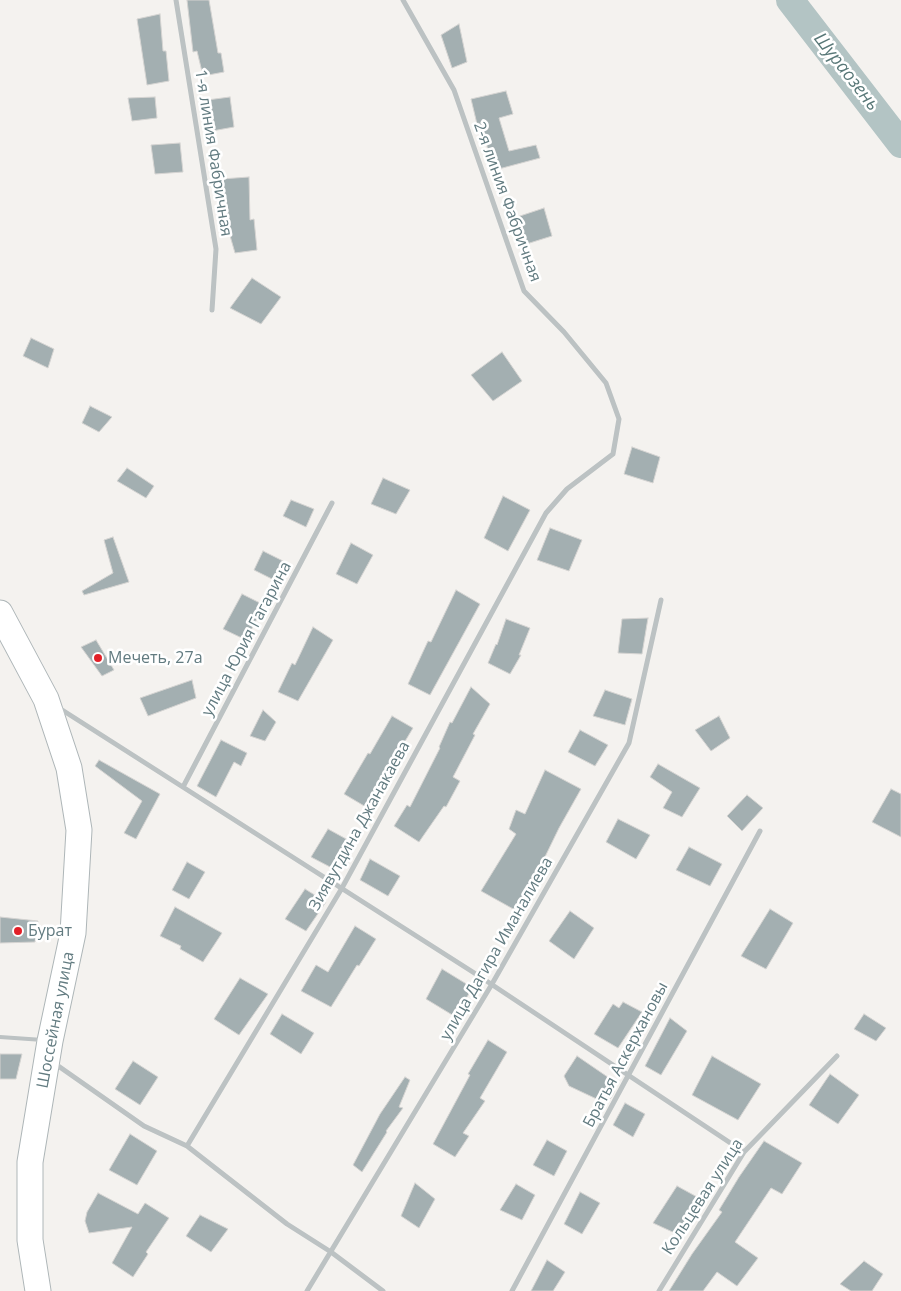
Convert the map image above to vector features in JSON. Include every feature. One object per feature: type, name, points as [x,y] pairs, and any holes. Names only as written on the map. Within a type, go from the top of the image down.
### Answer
[{"type":"main road","name":"Шоссейная улица","points":[[0,613],[46,699],[69,768],[79,830],[73,933],[48,1049],[30,1162],[30,1240],[38,1291]]},
{"type":"street","name":"1-я линия Фабричная","points":[[176,0],[216,249],[212,310]]},
{"type":"street","name":"2-я линия Фабричная","points":[[403,0],[454,90],[524,290],[564,332],[606,382],[619,419],[613,454],[567,489],[546,513]]},
{"type":"street","name":"улица Юрия Гагарина","points":[[183,787],[332,503]]},
{"type":"street","name":"Зиявутдина Джанакаева","points":[[187,1146],[342,888],[546,513]]},
{"type":"street","name":"улица Дагира Иманалиева","points":[[307,1291],[492,984],[629,743],[661,600]]},
{"type":"street","points":[[46,699],[492,984],[744,1152]]},
{"type":"street","name":"Братья Аскерхановы","points":[[512,1291],[760,831]]},
{"type":"street","points":[[48,1049],[144,1126],[187,1146],[287,1224],[331,1252],[383,1291]]},
{"type":"street","name":"Кольцевая улица","points":[[659,1291],[744,1152],[837,1056]]},
{"type":"lane","points":[[0,1037],[48,1049]]},
{"type":"building","points":[[187,0],[209,0],[218,53],[221,53],[224,72],[203,76],[197,51],[193,52]]},
{"type":"building","points":[[160,14],[163,51],[166,51],[169,81],[147,85],[137,19]]},
{"type":"building","points":[[459,24],[467,62],[452,68],[441,35]]},
{"type":"building","points":[[506,91],[513,114],[499,118],[509,151],[536,145],[540,158],[495,170],[479,123],[477,124],[471,99]]},
{"type":"building","points":[[155,97],[157,118],[132,121],[128,98]]},
{"type":"building","points":[[230,97],[234,127],[212,131],[207,100]]},
{"type":"building","points":[[180,143],[183,172],[155,174],[151,145]]},
{"type":"building","points":[[249,177],[250,220],[254,219],[257,250],[235,253],[224,215],[221,179]]},
{"type":"building","points":[[544,208],[552,236],[520,246],[511,219]]},
{"type":"building","points":[[252,278],[281,297],[261,324],[230,308]]},
{"type":"building","points":[[31,338],[54,349],[48,368],[23,356]]},
{"type":"building","points":[[502,352],[522,381],[493,401],[471,375]]},
{"type":"building","points":[[90,406],[112,417],[99,432],[82,423]]},
{"type":"building","points":[[632,447],[660,457],[653,483],[624,474]]},
{"type":"building","points":[[127,468],[154,486],[146,498],[117,481]]},
{"type":"building","points":[[383,478],[410,490],[396,514],[371,504]]},
{"type":"building","points":[[503,496],[530,510],[508,551],[484,538]]},
{"type":"building","points":[[291,500],[314,509],[306,527],[283,516]]},
{"type":"building","points":[[550,528],[582,540],[569,571],[537,560]]},
{"type":"building","points":[[113,537],[129,582],[84,595],[82,591],[113,573],[104,540]]},
{"type":"building","points":[[351,543],[373,555],[357,584],[336,574]]},
{"type":"building","points":[[263,551],[287,563],[278,582],[254,570]]},
{"type":"building","points":[[456,590],[480,604],[430,695],[408,684],[428,641],[431,642]]},
{"type":"building","points":[[242,594],[264,605],[246,640],[223,629]]},
{"type":"building","points":[[648,618],[642,654],[618,653],[622,619]]},
{"type":"building","points":[[506,619],[530,628],[519,655],[521,655],[510,674],[488,663],[497,645]]},
{"type":"building","points":[[313,627],[333,640],[298,701],[278,692],[292,663],[295,665]]},
{"type":"building","name":"Мечеть, 27а","points":[[96,640],[114,670],[102,676],[81,647]]},
{"type":"building","points":[[192,680],[196,698],[148,716],[140,698]]},
{"type":"building","points":[[471,687],[490,704],[473,734],[475,735],[453,777],[460,781],[446,807],[444,806],[419,842],[394,826],[407,805],[410,807],[440,748],[450,722],[452,723]]},
{"type":"building","points":[[605,690],[632,699],[625,725],[593,716]]},
{"type":"building","points":[[263,710],[276,722],[265,741],[250,736]]},
{"type":"building","points":[[392,716],[413,728],[401,748],[399,747],[366,807],[344,794]]},
{"type":"building","points":[[719,716],[730,738],[711,751],[695,730]]},
{"type":"building","points":[[580,730],[608,745],[595,766],[568,752]]},
{"type":"building","points":[[221,740],[247,753],[241,766],[234,762],[216,797],[197,786]]},
{"type":"building","points":[[99,760],[160,794],[136,839],[124,833],[142,801],[95,766]]},
{"type":"building","points":[[658,764],[700,788],[682,817],[663,808],[672,792],[650,777]]},
{"type":"building","points":[[545,770],[581,789],[541,865],[544,867],[515,910],[481,891],[516,834],[509,829],[516,810],[525,814]]},
{"type":"building","points":[[891,789],[901,794],[901,837],[872,822]]},
{"type":"building","points":[[747,795],[763,808],[742,831],[727,816]]},
{"type":"building","points":[[618,819],[650,835],[636,859],[606,842]]},
{"type":"building","points":[[328,829],[348,840],[332,868],[311,857]]},
{"type":"building","points":[[689,847],[722,864],[710,886],[676,870]]},
{"type":"building","points":[[370,859],[400,876],[388,896],[360,880]]},
{"type":"building","points":[[187,862],[205,872],[189,899],[172,890]]},
{"type":"building","points":[[305,889],[326,902],[306,931],[285,919]]},
{"type":"building","points":[[175,907],[222,933],[203,962],[180,949],[181,946],[160,936]]},
{"type":"building","points":[[770,909],[793,923],[766,969],[741,956]]},
{"type":"building","points":[[570,911],[594,928],[574,959],[549,941]]},
{"type":"building","name":"Бурат","points":[[0,917],[38,921],[35,942],[0,943]]},
{"type":"building","points":[[355,926],[376,939],[331,1007],[301,991],[316,965],[328,972]]},
{"type":"building","points":[[442,969],[473,988],[454,1016],[426,999]]},
{"type":"building","points":[[240,978],[268,994],[239,1035],[214,1019]]},
{"type":"building","points":[[623,1002],[642,1012],[618,1048],[594,1034],[613,1004],[619,1008]]},
{"type":"building","points":[[282,1014],[314,1033],[301,1054],[270,1034]]},
{"type":"building","points":[[864,1014],[886,1028],[876,1041],[854,1029]]},
{"type":"building","points":[[670,1018],[687,1031],[661,1075],[645,1066]]},
{"type":"building","points":[[488,1040],[507,1052],[480,1098],[485,1101],[463,1133],[469,1136],[455,1157],[433,1144],[470,1075],[468,1074]]},
{"type":"building","points":[[0,1054],[22,1054],[16,1079],[0,1079]]},
{"type":"building","points":[[577,1056],[615,1082],[611,1098],[603,1102],[569,1086],[564,1076]]},
{"type":"building","points":[[712,1056],[761,1084],[738,1120],[692,1095]]},
{"type":"building","points":[[133,1061],[158,1077],[140,1105],[115,1089]]},
{"type":"building","points":[[830,1074],[859,1095],[838,1124],[809,1105]]},
{"type":"building","points":[[405,1077],[410,1080],[399,1107],[403,1108],[386,1131],[362,1172],[353,1165],[380,1114]]},
{"type":"building","points":[[625,1103],[645,1114],[633,1137],[613,1125]]},
{"type":"building","points":[[130,1134],[157,1151],[137,1185],[109,1170]]},
{"type":"building","points":[[547,1140],[567,1151],[554,1176],[533,1165]]},
{"type":"building","points":[[764,1141],[802,1163],[782,1194],[771,1188],[735,1242],[758,1258],[737,1286],[717,1272],[703,1291],[669,1291],[692,1254],[722,1212],[719,1210]]},
{"type":"building","points":[[415,1183],[435,1199],[419,1228],[401,1216]]},
{"type":"building","points":[[516,1184],[535,1195],[522,1220],[500,1210]]},
{"type":"building","points":[[677,1186],[699,1198],[677,1234],[653,1223]]},
{"type":"building","points":[[580,1192],[600,1203],[582,1234],[564,1224]]},
{"type":"building","points":[[98,1193],[138,1214],[145,1203],[169,1218],[146,1252],[148,1254],[133,1277],[112,1263],[132,1227],[89,1233],[85,1221],[87,1212]]},
{"type":"building","points":[[200,1215],[228,1229],[211,1252],[186,1236]]},
{"type":"building","points":[[547,1260],[565,1272],[553,1291],[531,1291]]},
{"type":"building","points":[[864,1261],[883,1274],[872,1291],[851,1291],[840,1284]]},
{"type":"waterway","name":"Шураозень","points":[[790,0],[901,144]]},
{"type":"place","name":"Мечеть, 27а","points":[[98,658]]},
{"type":"place","name":"Бурат","points":[[18,931]]}]
